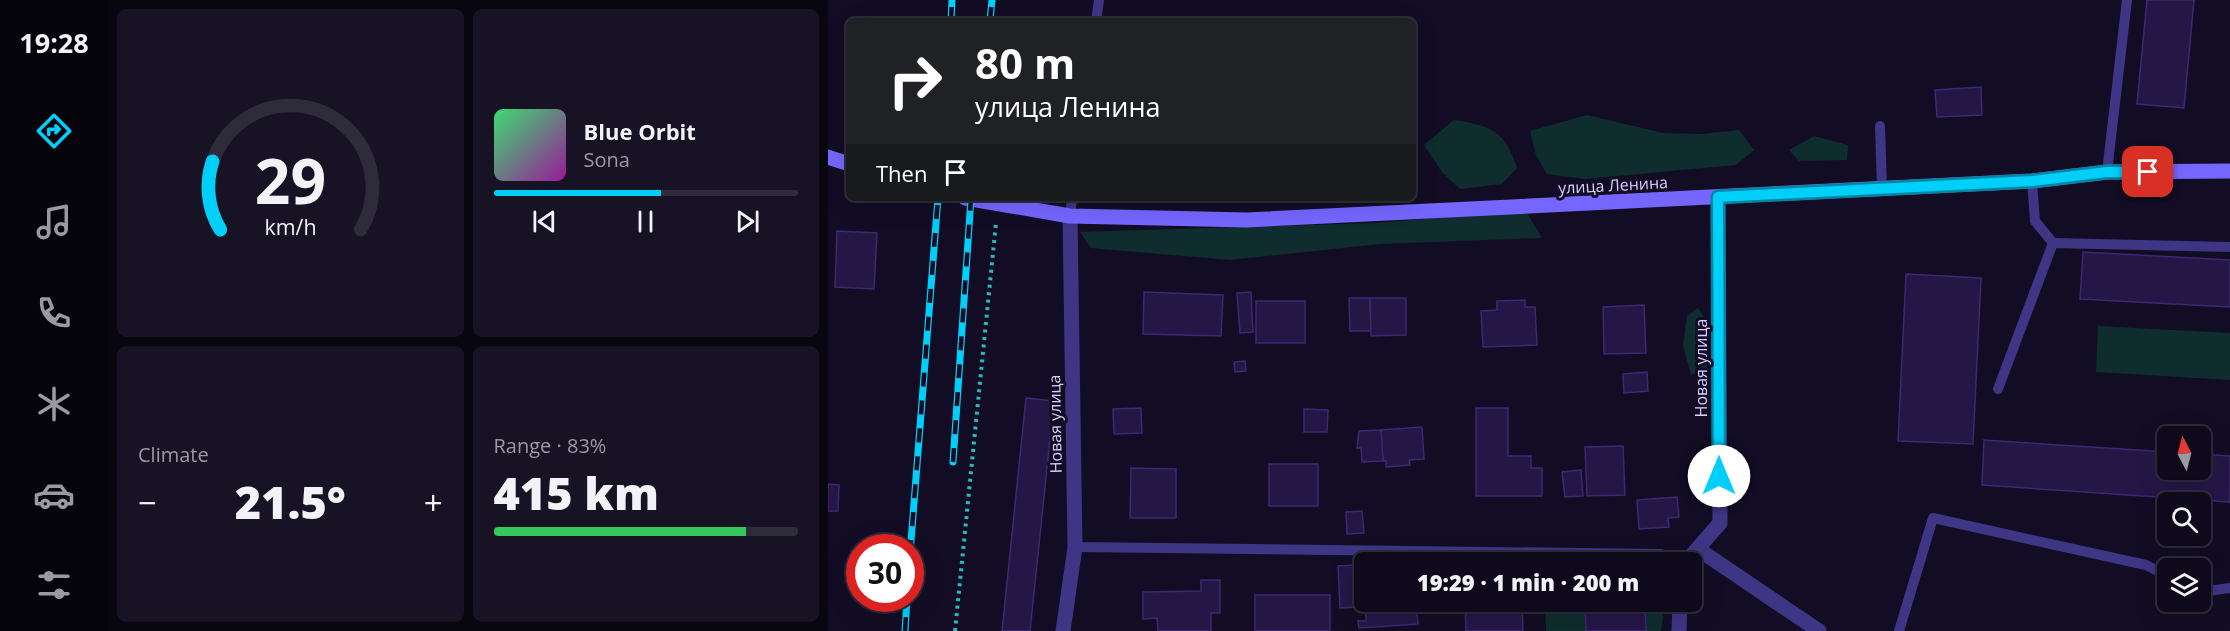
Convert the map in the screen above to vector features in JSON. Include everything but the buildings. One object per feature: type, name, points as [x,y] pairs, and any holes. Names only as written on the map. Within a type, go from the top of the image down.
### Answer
[{"type":"main road","points":[[828,157],[846,163]]},
{"type":"main road","name":"улица Ленина","points":[[979,201],[1070,216],[1247,220],[2032,181],[2107,172],[2230,171]]},
{"type":"street","name":"Новая улица","points":[[1695,552],[1720,523],[1718,197]]},
{"type":"street","name":"Новая улица","points":[[1063,631],[1074,547],[1070,216]]},
{"type":"street","points":[[1698,549],[1819,631]]},
{"type":"street","points":[[1679,631],[1680,612]]},
{"type":"lane","points":[[1096,18],[1099,0]]},
{"type":"lane","points":[[2107,172],[2127,0]]},
{"type":"lane","points":[[1880,126],[1882,189]]},
{"type":"lane","points":[[2032,181],[2035,221],[2053,243],[2230,247]]},
{"type":"lane","points":[[1070,216],[1072,201]]},
{"type":"lane","points":[[1998,389],[2053,243]]},
{"type":"lane","points":[[1899,631],[1932,518],[2146,565],[2157,570]]},
{"type":"lane","points":[[1074,547],[1493,552]]},
{"type":"lane","points":[[2211,591],[2230,588]]},
{"type":"path","points":[[955,631],[998,205]]},
{"type":"green space","points":[[1587,115],[1663,133],[1701,134],[1739,130],[1754,150],[1736,165],[1585,179],[1547,174],[1536,155],[1530,131]]},
{"type":"green space","points":[[1454,120],[1487,128],[1495,132],[1507,145],[1517,168],[1502,184],[1460,189],[1442,172],[1424,145]]},
{"type":"green space","points":[[1814,136],[1848,145],[1847,160],[1799,161],[1789,150]]},
{"type":"green space","points":[[1526,211],[1542,238],[1380,244],[1230,260],[1091,248],[1080,232],[1374,223]]},
{"type":"green space","points":[[1698,308],[1710,326],[1707,367],[1691,375],[1683,345],[1687,316]]},
{"type":"green space","points":[[2098,326],[2230,333],[2230,380],[2096,372]]},
{"type":"green space","points":[[1545,612],[1664,612],[1661,631],[1546,631]]},
{"type":"railway","points":[[951,18],[952,0]]},
{"type":"railway","points":[[990,18],[992,0]]},
{"type":"railway","points":[[912,534],[938,201]]},
{"type":"railway","points":[[953,462],[971,201]]},
{"type":"railway","points":[[905,631],[906,612]]},
{"type":"route","points":[[1719,476],[1718,197],[2032,181],[2107,172],[2148,172]]}]
